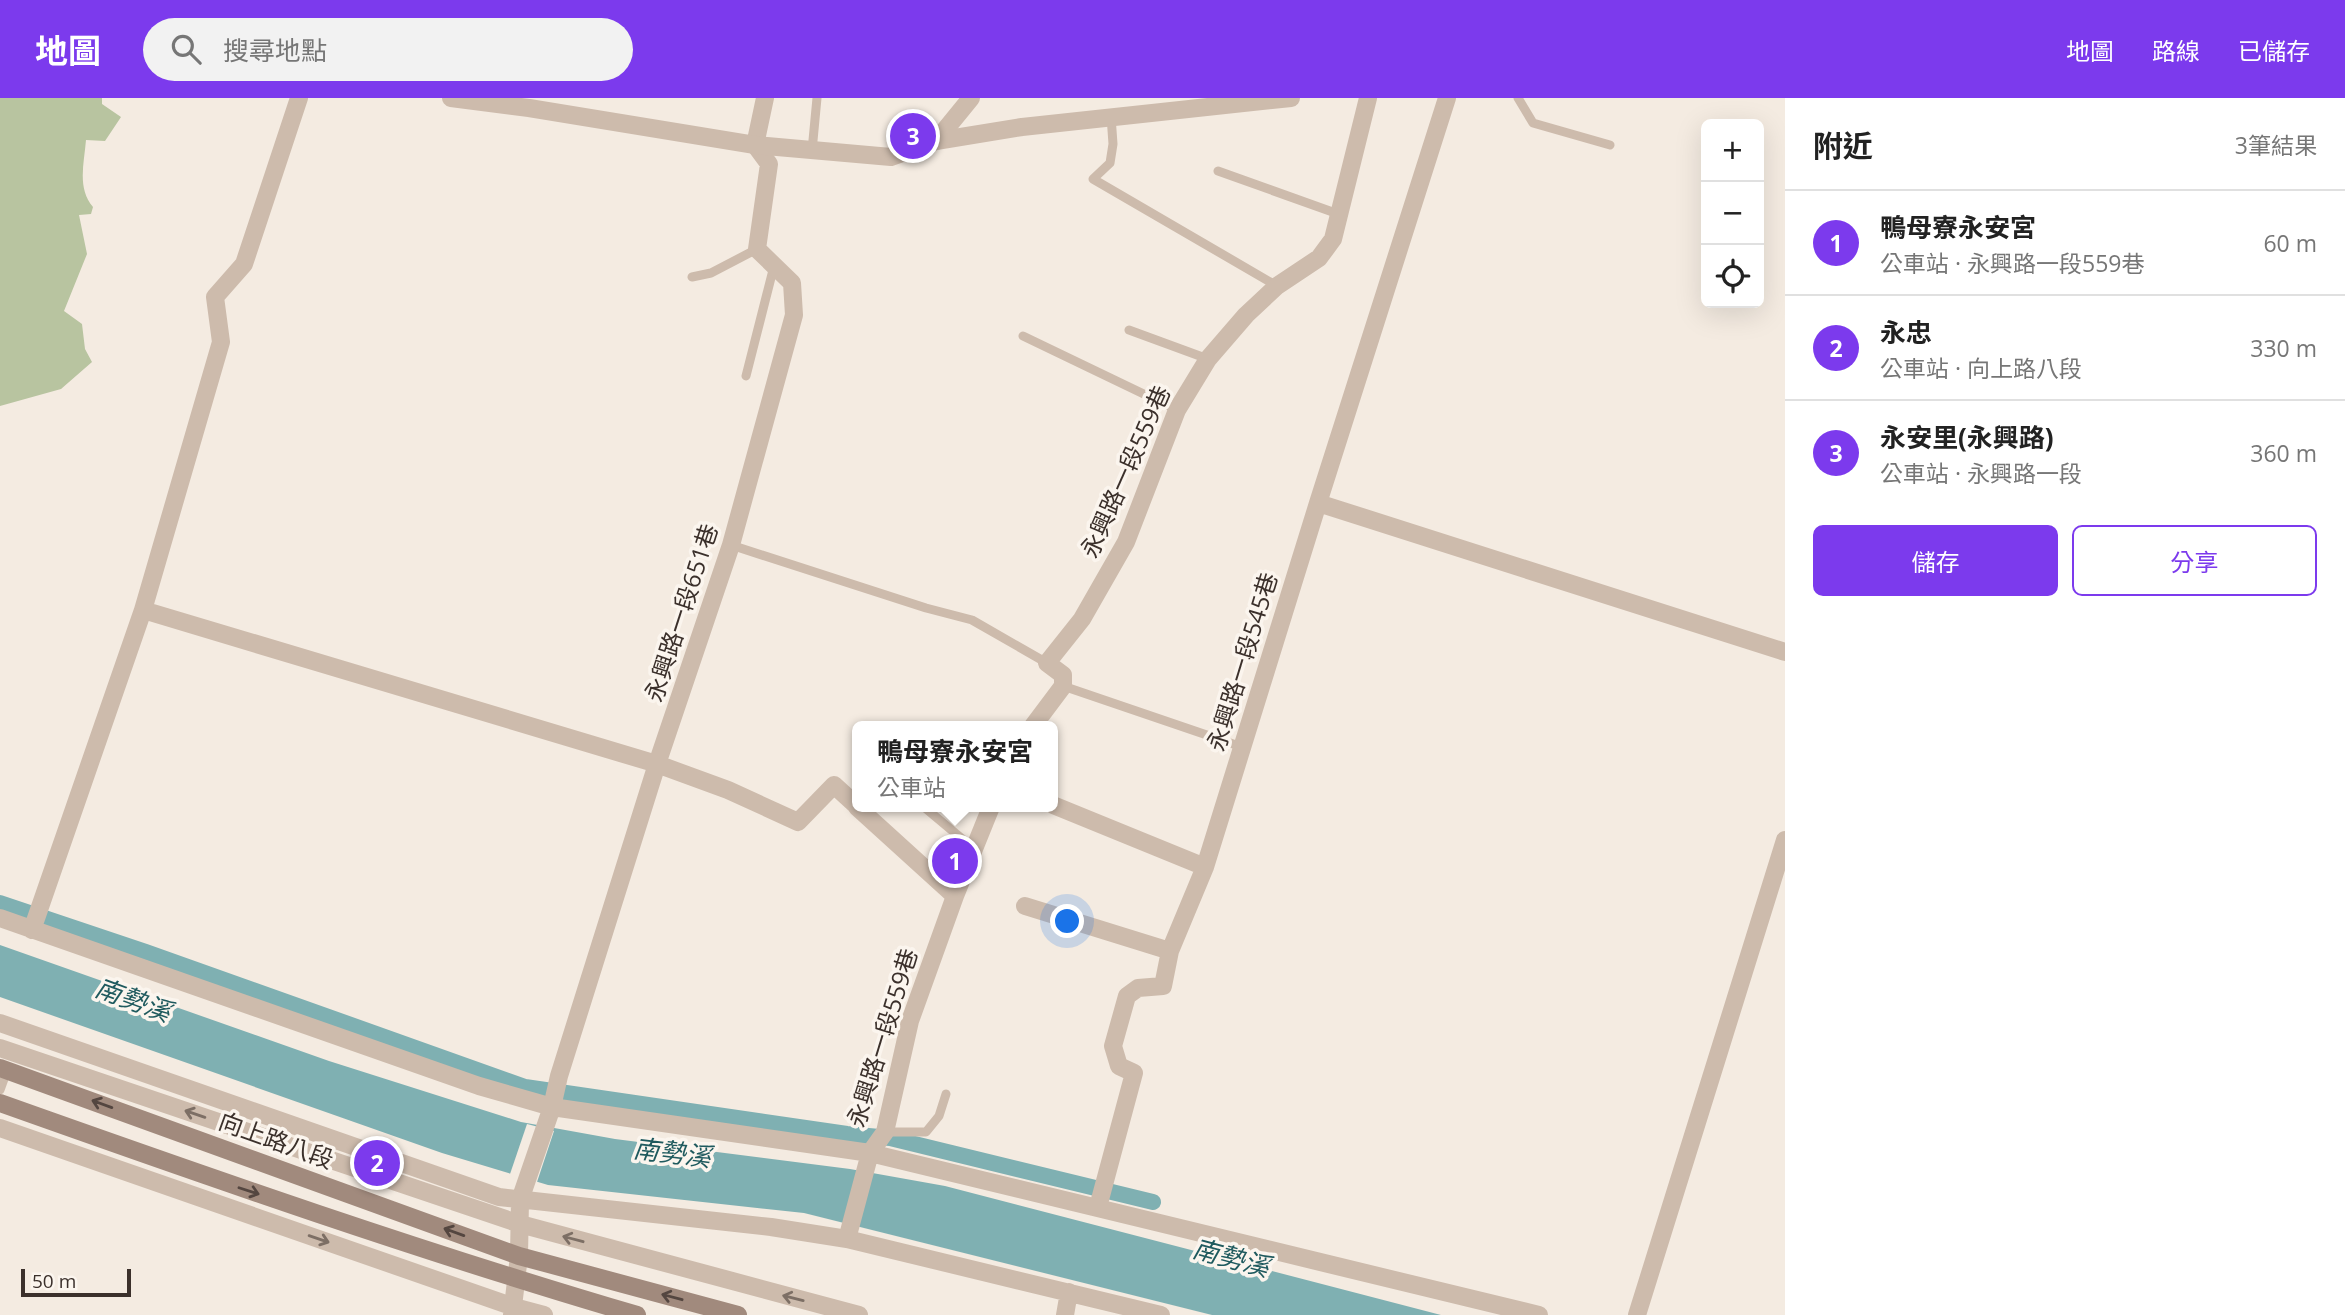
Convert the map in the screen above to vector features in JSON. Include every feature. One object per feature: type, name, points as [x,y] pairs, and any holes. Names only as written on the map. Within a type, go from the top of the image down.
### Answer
[{"type":"main road","name":"向上路八段","points":[[6,1060],[519,1256],[738,1315]]},
{"type":"main road","points":[[0,1103],[208,1177],[517,1280],[637,1315]]},
{"type":"street","points":[[32,930],[143,611],[221,342],[215,298],[243,264],[299,98]]},
{"type":"street","points":[[451,98],[755,145],[891,157],[936,141],[1022,127],[1291,98]]},
{"type":"street","points":[[757,249],[769,164],[755,145],[765,98]]},
{"type":"street","points":[[936,141],[971,98]]},
{"type":"street","name":"永興路一段559巷","points":[[1047,663],[1082,619],[1126,542],[1177,410],[1208,359],[1231,330],[1277,286],[1319,258],[1333,239],[1368,98]]},
{"type":"street","name":"永興路一段545巷","points":[[1098,1207],[1134,1073],[1119,1066],[1113,1046],[1127,996],[1138,988],[1163,986],[1170,951],[1205,867],[1447,98]]},
{"type":"street","name":"永興路一段651巷","points":[[513,1311],[519,1256],[520,1200],[552,1107],[559,1076],[657,764],[732,545],[794,315],[792,283],[757,249]]},
{"type":"street","points":[[1318,503],[1785,652]]},
{"type":"street","points":[[143,611],[657,764],[728,790],[798,822],[834,785],[852,802]]},
{"type":"street","points":[[1037,721],[1063,686],[1063,676],[1047,663]]},
{"type":"street","points":[[1058,807],[1205,867]]},
{"type":"street","points":[[863,812],[955,896]]},
{"type":"street","name":"永興路一段559巷","points":[[868,1160],[885,1132],[910,1021],[989,812]]},
{"type":"street","points":[[1637,1315],[1785,840]]},
{"type":"street","points":[[1025,906],[1170,951]]},
{"type":"street","points":[[0,918],[479,1086],[552,1107],[868,1160],[1098,1207],[1539,1315]]},
{"type":"street","points":[[0,1023],[499,1197],[849,1233],[1161,1315]]},
{"type":"street","points":[[6,1060],[520,1224],[859,1315]]},
{"type":"street","points":[[0,1128],[513,1311],[544,1315]]},
{"type":"street","points":[[849,1233],[868,1160]]},
{"type":"street","points":[[1065,1315],[1069,1292]]},
{"type":"lane","points":[[813,151],[817,98]]},
{"type":"lane","points":[[1518,98],[1533,123],[1610,145]]},
{"type":"lane","points":[[1111,116],[1114,144],[1110,163],[1093,179],[1277,286]]},
{"type":"lane","points":[[1218,172],[1341,215]]},
{"type":"lane","points":[[692,277],[711,273],[757,249]]},
{"type":"lane","points":[[746,376],[774,266]]},
{"type":"lane","points":[[1129,330],[1208,359]]},
{"type":"lane","points":[[1023,335],[1177,410]]},
{"type":"lane","points":[[732,545],[926,608],[972,620],[1047,663]]},
{"type":"lane","points":[[1063,686],[1242,747]]},
{"type":"lane","points":[[929,812],[974,848]]},
{"type":"lane","points":[[0,1090],[6,1060]]},
{"type":"lane","points":[[885,1132],[926,1132],[939,1116],[946,1094]]},
{"type":"green space","points":[[0,98],[102,98],[102,104],[121,117],[105,141],[86,140],[83,184],[93,207],[91,214],[79,215],[87,254],[64,311],[82,324],[85,349],[92,362],[61,389],[0,406]]},
{"type":"water","name":"南勢溪","points":[[0,945],[329,1061],[521,1122],[615,1139],[850,1169],[945,1186],[1441,1315],[1212,1315],[804,1213],[548,1185],[442,1153],[0,997]]},
{"type":"pier","points":[[527,1124],[554,1131],[536,1185],[509,1177]]},
{"type":"waterway","points":[[0,903],[525,1087],[890,1138],[1153,1202]]},
{"type":"place","name":"永安里(永興路)","points":[[913,136]]},
{"type":"place","name":"鴨母寮永安宮","points":[[955,861]]},
{"type":"place","name":"永忠","points":[[377,1163]]}]
